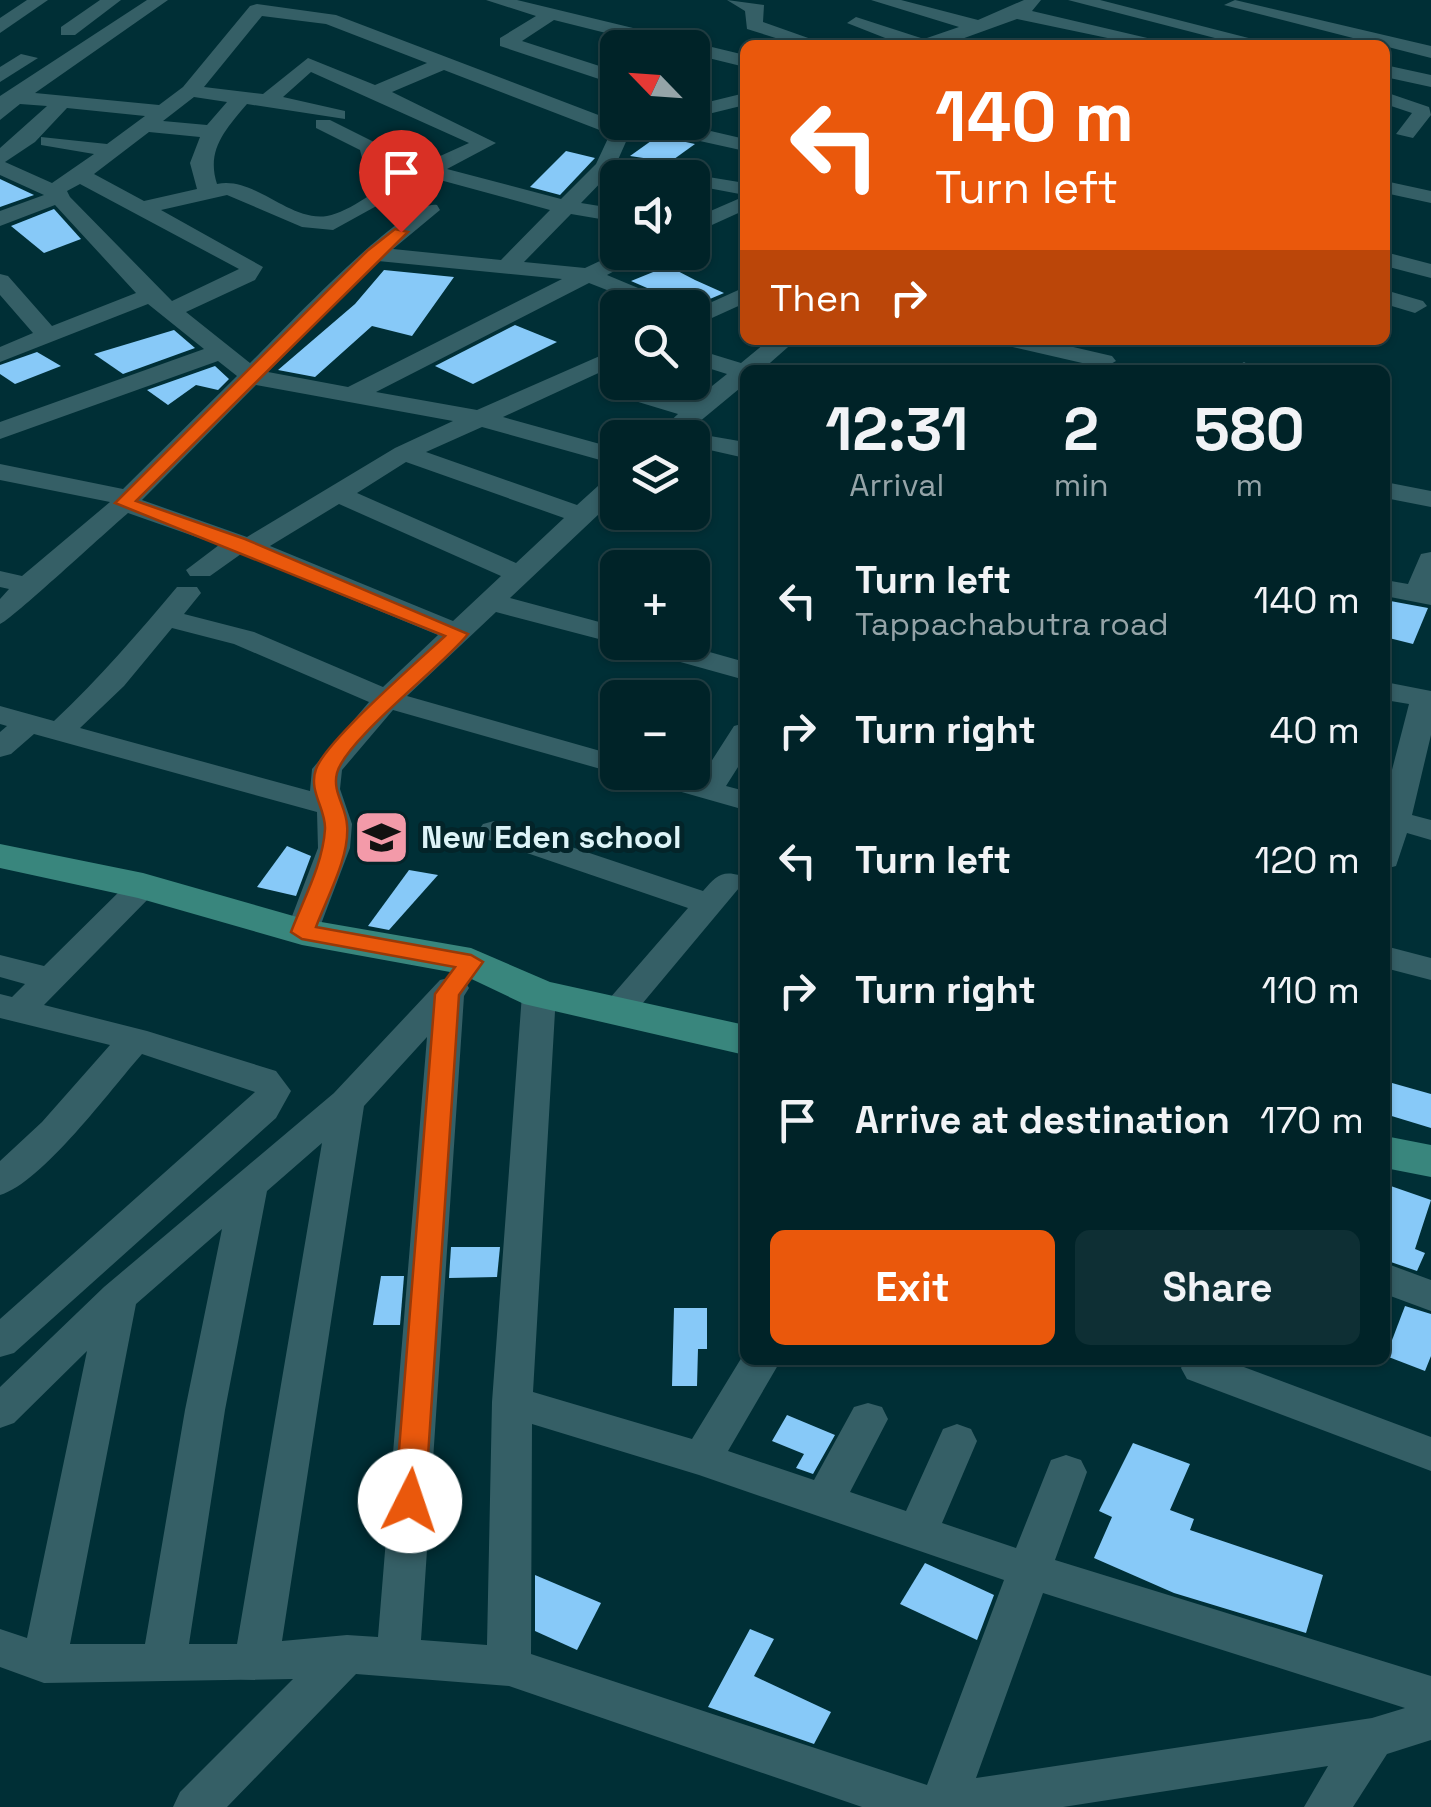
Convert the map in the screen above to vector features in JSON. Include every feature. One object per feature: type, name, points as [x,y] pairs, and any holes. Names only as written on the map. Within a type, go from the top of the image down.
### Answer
[{"type":"main road","points":[[0,856],[142,886],[459,978],[740,1039]]},
{"type":"main road","points":[[1390,1153],[1431,1160]]},
{"type":"street","points":[[3,40],[38,0]]},
{"type":"street","points":[[330,19],[346,0]]},
{"type":"street","points":[[495,0],[740,60]]},
{"type":"street","points":[[880,0],[977,36]]},
{"type":"street","points":[[992,0],[1147,40]]},
{"type":"street","points":[[1078,0],[1244,40]]},
{"type":"street","points":[[1146,0],[1211,17]]},
{"type":"street","points":[[746,1],[757,10],[752,14],[754,25],[802,40]]},
{"type":"street","points":[[68,31],[109,2],[150,5]]},
{"type":"street","points":[[1172,40],[1237,3],[1383,40]]},
{"type":"street","points":[[0,114],[8,96],[150,5]]},
{"type":"street","points":[[0,219],[57,194],[190,91],[259,5],[330,19],[600,123]]},
{"type":"street","points":[[584,23],[609,5]]},
{"type":"street","points":[[944,40],[977,36],[1026,7]]},
{"type":"street","points":[[550,14],[507,42],[600,73]]},
{"type":"street","points":[[856,23],[909,40]]},
{"type":"street","points":[[266,100],[308,64],[370,35]]},
{"type":"street","points":[[1390,42],[1431,52]]},
{"type":"street","points":[[0,76],[28,58]]},
{"type":"street","points":[[140,208],[208,190],[247,192],[321,224],[333,223],[423,172],[486,143],[308,64]]},
{"type":"street","points":[[306,144],[330,120],[442,64]]},
{"type":"street","points":[[1390,72],[1431,81]]},
{"type":"street","points":[[190,91],[266,100],[330,120],[370,148],[369,154],[379,161],[600,213]]},
{"type":"street","points":[[8,96],[63,101],[212,132]]},
{"type":"street","points":[[208,190],[200,164],[212,132],[242,96]]},
{"type":"street","points":[[710,105],[740,99]]},
{"type":"street","points":[[1390,99],[1419,108],[1422,113],[1395,134]]},
{"type":"street","points":[[0,157],[28,138],[63,101]]},
{"type":"street","points":[[1395,134],[1431,138]]},
{"type":"street","points":[[710,137],[740,144]]},
{"type":"street","points":[[48,142],[111,151]]},
{"type":"street","points":[[0,167],[57,194],[160,303],[253,377],[478,418],[600,452]]},
{"type":"street","points":[[507,267],[600,171]]},
{"type":"street","points":[[0,355],[48,336],[246,275],[252,267],[80,175]]},
{"type":"street","points":[[710,183],[740,188]]},
{"type":"street","points":[[1390,194],[1431,197]]},
{"type":"street","points":[[710,219],[740,204]]},
{"type":"street","points":[[0,616],[14,582],[127,500],[372,254],[429,210]]},
{"type":"street","points":[[372,254],[588,275],[628,290]]},
{"type":"street","points":[[1390,260],[1431,271]]},
{"type":"street","points":[[349,396],[600,269]]},
{"type":"street","points":[[0,281],[48,336]]},
{"type":"street","points":[[710,310],[740,296]]},
{"type":"street","points":[[1390,299],[1415,306]]},
{"type":"street","points":[[758,365],[779,345]]},
{"type":"street","points":[[1034,345],[1104,361]]},
{"type":"street","points":[[0,431],[220,352]]},
{"type":"street","points":[[710,359],[740,366]]},
{"type":"street","points":[[59,732],[114,680],[193,581],[244,545],[404,453],[600,364]]},
{"type":"street","points":[[589,370],[600,374]]},
{"type":"street","points":[[689,420],[694,411],[740,379]]},
{"type":"street","points":[[657,400],[694,411]]},
{"type":"street","points":[[710,443],[740,449]]},
{"type":"street","points":[[404,453],[581,515]]},
{"type":"street","points":[[0,472],[127,500],[458,634]]},
{"type":"street","points":[[1390,491],[1431,498]]},
{"type":"street","points":[[336,493],[518,574]]},
{"type":"street","points":[[302,932],[334,848],[336,824],[329,806],[326,768],[388,699],[600,498]]},
{"type":"street","points":[[1390,589],[1424,596],[1431,560]]},
{"type":"street","points":[[491,602],[600,631]]},
{"type":"street","points":[[162,617],[244,638],[388,699],[600,761]]},
{"type":"street","points":[[710,656],[740,662]]},
{"type":"street","points":[[1390,692],[1428,700],[1391,820],[1431,830]]},
{"type":"street","points":[[0,748],[14,719],[329,806]]},
{"type":"street","points":[[707,792],[740,740]]},
{"type":"street","points":[[700,790],[740,801]]},
{"type":"street","points":[[494,830],[719,893],[615,1014]]},
{"type":"street","points":[[11,1007],[48,978],[142,886]]},
{"type":"street","points":[[1390,958],[1431,969]]},
{"type":"street","points":[[0,966],[48,978]]},
{"type":"street","points":[[0,1412],[118,1297],[347,1102],[459,978]]},
{"type":"street","points":[[398,1658],[459,978]]},
{"type":"street","points":[[509,1666],[512,1402],[539,994]]},
{"type":"street","points":[[0,1342],[249,1121],[272,1091],[264,1080],[135,1039],[11,1007]]},
{"type":"street","points":[[0,1182],[55,1130],[135,1039]]},
{"type":"street","points":[[256,1663],[347,1102]]},
{"type":"street","points":[[164,1664],[205,1410],[249,1189]]},
{"type":"street","points":[[1390,1280],[1431,1296]]},
{"type":"street","points":[[44,1664],[118,1297]]},
{"type":"street","points":[[702,1459],[759,1365]]},
{"type":"street","points":[[1199,1365],[1431,1454]]},
{"type":"street","points":[[512,1402],[702,1459],[1030,1571],[1431,1696]]},
{"type":"street","points":[[824,1501],[868,1420]]},
{"type":"street","points":[[917,1532],[957,1441]]},
{"type":"street","points":[[945,1804],[1066,1472]]},
{"type":"street","points":[[0,1648],[44,1664],[256,1663],[347,1654],[509,1666],[945,1804],[1372,1739],[1431,1720]]},
{"type":"street","points":[[196,1807],[347,1654]]},
{"type":"street","points":[[1327,1807],[1372,1739]]},
{"type":"building","points":[[652,140],[695,144],[673,160],[630,156]]},
{"type":"building","points":[[566,151],[595,158],[560,195],[530,187]]},
{"type":"building","points":[[0,179],[34,195],[0,207]]},
{"type":"building","points":[[54,209],[81,239],[44,253],[11,226]]},
{"type":"building","points":[[384,270],[454,277],[412,336],[372,326],[315,377],[278,370],[355,304]]},
{"type":"building","points":[[658,270],[676,270],[724,293],[710,299],[710,290],[652,290],[631,281]]},
{"type":"building","points":[[515,325],[557,342],[473,384],[435,366]]},
{"type":"building","points":[[174,330],[195,348],[123,374],[94,354]]},
{"type":"building","points":[[37,352],[61,366],[15,384],[0,374],[0,365]]},
{"type":"building","points":[[215,366],[229,379],[218,390],[196,385],[168,405],[147,390]]},
{"type":"building","points":[[1390,601],[1428,608],[1413,644],[1390,638]]},
{"type":"building","points":[[287,846],[311,856],[296,896],[257,887]]},
{"type":"building","points":[[409,870],[438,875],[389,930],[368,926]]},
{"type":"building","points":[[1390,1082],[1431,1094],[1431,1128],[1390,1116]]},
{"type":"building","points":[[1390,1186],[1431,1200],[1415,1249],[1425,1253],[1417,1271],[1390,1262]]},
{"type":"building","points":[[451,1247],[500,1247],[497,1277],[449,1278]]},
{"type":"building","points":[[381,1276],[404,1276],[400,1325],[373,1325]]},
{"type":"building","points":[[1405,1306],[1431,1314],[1431,1356],[1425,1371],[1390,1358],[1390,1345]]},
{"type":"building","points":[[674,1308],[707,1308],[707,1349],[698,1349],[697,1386],[672,1386]]},
{"type":"building","points":[[787,1415],[835,1435],[813,1474],[796,1468],[804,1454],[772,1441]]},
{"type":"building","points":[[1133,1443],[1190,1464],[1170,1510],[1194,1519],[1190,1530],[1323,1575],[1306,1633],[1174,1593],[1094,1558],[1112,1517],[1099,1511]]},
{"type":"building","points":[[925,1563],[994,1595],[977,1640],[900,1604]]},
{"type":"building","points":[[535,1575],[601,1603],[577,1650],[535,1631]]},
{"type":"building","points":[[750,1629],[774,1639],[754,1676],[831,1712],[814,1744],[708,1707]]},
{"type":"place","name":"New Eden school","points":[[382,837]]},
{"type":"route","points":[[401,232],[372,254],[124,503],[238,543],[458,634],[388,699],[326,768],[325,789],[336,824],[334,848],[302,932],[471,962],[447,994],[410,1501]]}]
